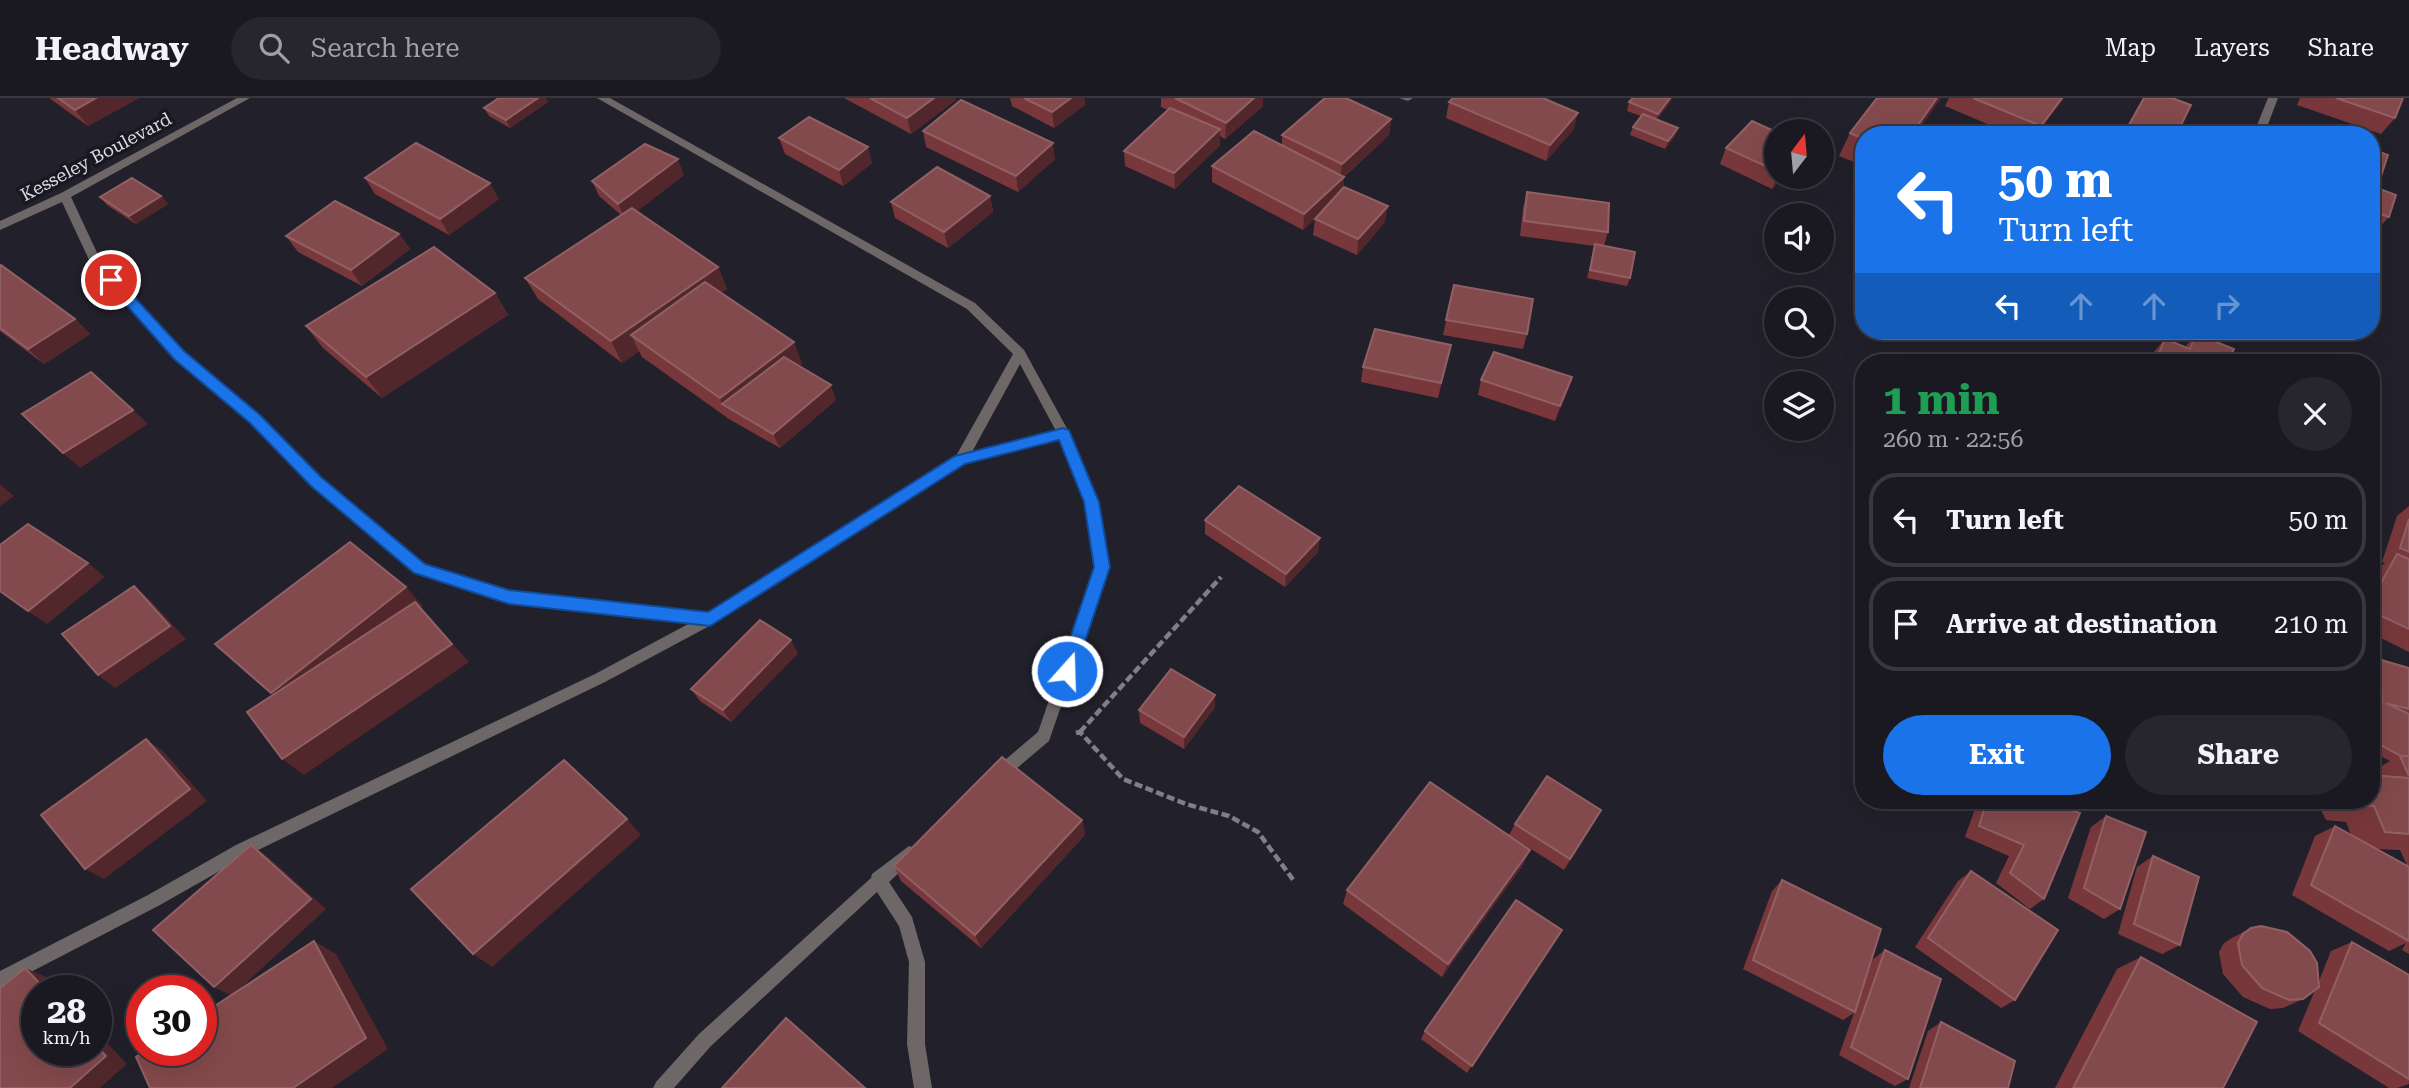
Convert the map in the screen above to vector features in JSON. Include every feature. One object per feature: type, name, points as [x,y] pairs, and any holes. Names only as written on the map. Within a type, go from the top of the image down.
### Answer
[{"type":"street","name":"Kesseley Boulevard","points":[[0,226],[65,196],[245,98]]},
{"type":"street","points":[[602,98],[971,306],[1020,353],[1063,434],[1092,502],[1102,567],[1044,736],[992,780]]},
{"type":"street","points":[[2262,126],[2273,98]]},
{"type":"street","points":[[65,196],[95,261],[179,355],[255,419],[316,481],[420,569],[509,597],[710,619]]},
{"type":"street","points":[[961,460],[1020,353]]},
{"type":"street","points":[[0,980],[154,900],[242,850],[600,678],[710,619],[961,460],[1063,434]]},
{"type":"street","points":[[662,1088],[705,1040],[878,879],[920,844]]},
{"type":"street","points":[[878,879],[906,923],[917,962],[916,1044],[923,1088]]},
{"type":"path","points":[[1044,736],[1080,732],[1221,577]]},
{"type":"path","points":[[1080,732],[1124,779],[1186,804],[1229,817],[1258,832],[1294,881]]},
{"type":"building","points":[[58,98],[96,98],[75,110]]},
{"type":"building","points":[[499,98],[538,98],[506,120],[484,108]]},
{"type":"building","points":[[870,98],[934,98],[907,118]]},
{"type":"building","points":[[1024,98],[1071,98],[1052,112]]},
{"type":"building","points":[[1175,98],[1254,98],[1226,123]]},
{"type":"building","points":[[1325,98],[1346,98],[1391,119],[1342,164],[1282,135]]},
{"type":"building","points":[[1453,98],[1543,98],[1578,113],[1550,145],[1449,102]]},
{"type":"building","points":[[1633,98],[1670,98],[1658,114],[1629,102]]},
{"type":"building","points":[[1877,98],[1937,98],[1917,126],[1855,126]]},
{"type":"building","points":[[1973,98],[2062,98],[2041,126]]},
{"type":"building","points":[[2144,98],[2172,98],[2191,105],[2180,126],[2128,126]]},
{"type":"building","points":[[2336,98],[2403,98],[2395,118]]},
{"type":"building","points":[[961,100],[1053,143],[1016,176],[923,131]]},
{"type":"building","points":[[1170,108],[1220,129],[1174,173],[1124,151]]},
{"type":"building","points":[[1643,114],[1678,128],[1668,141],[1633,127]]},
{"type":"building","points":[[809,117],[868,147],[839,170],[779,138]]},
{"type":"building","points":[[1752,121],[1764,126],[1764,165],[1726,148]]},
{"type":"building","points":[[1254,131],[1344,177],[1304,214],[1212,166]]},
{"type":"building","points":[[416,143],[490,183],[440,219],[365,178]]},
{"type":"building","points":[[645,144],[678,159],[618,204],[592,181]]},
{"type":"building","points":[[2380,152],[2388,155],[2380,179]]},
{"type":"building","points":[[937,167],[990,196],[944,232],[891,202]]},
{"type":"building","points":[[132,178],[161,196],[129,216],[100,197]]},
{"type":"building","points":[[1344,187],[1388,206],[1358,239],[1315,219]]},
{"type":"building","points":[[2380,189],[2396,195],[2389,217],[2380,214]]},
{"type":"building","points":[[1527,192],[1609,203],[1608,232],[1524,221]]},
{"type":"building","points":[[335,201],[399,234],[351,270],[286,236]]},
{"type":"building","points":[[632,208],[718,267],[611,341],[525,278]]},
{"type":"building","points":[[1595,244],[1635,252],[1630,278],[1590,270]]},
{"type":"building","points":[[434,247],[495,293],[366,377],[306,326]]},
{"type":"building","points":[[1,265],[75,319],[28,349],[0,328]]},
{"type":"building","points":[[705,282],[794,342],[720,398],[631,335]]},
{"type":"building","points":[[1454,285],[1533,299],[1527,334],[1446,320]]},
{"type":"building","points":[[1375,329],[1451,345],[1441,383],[1363,367]]},
{"type":"building","points":[[2165,340],[2190,349],[2194,340],[2211,340],[2234,349],[2232,354],[2158,354]]},
{"type":"building","points":[[1494,352],[1572,377],[1560,406],[1481,380]]},
{"type":"building","points":[[784,357],[831,385],[773,434],[722,404]]},
{"type":"building","points":[[91,372],[133,410],[63,453],[22,414]]},
{"type":"building","points":[[1239,486],[1320,538],[1286,574],[1205,520]]},
{"type":"building","points":[[2409,519],[2409,552],[2400,548]]},
{"type":"building","points":[[28,524],[88,563],[28,611],[0,591],[0,545]]},
{"type":"building","points":[[350,542],[406,587],[271,693],[215,644]]},
{"type":"building","points":[[2397,554],[2409,559],[2409,629],[2380,615],[2380,585]]},
{"type":"building","points":[[134,586],[170,626],[98,675],[62,634]]},
{"type":"building","points":[[415,602],[452,644],[282,759],[247,712]]},
{"type":"building","points":[[760,620],[791,640],[723,710],[691,689]]},
{"type":"building","points":[[2380,660],[2409,668],[2409,709],[2386,703],[2409,714],[2409,756],[2401,756],[2380,745]]},
{"type":"building","points":[[1171,669],[1215,695],[1184,737],[1139,710]]},
{"type":"building","points":[[146,739],[190,789],[85,869],[41,815]]},
{"type":"building","points":[[2400,756],[2409,756],[2409,776]]},
{"type":"building","points":[[1002,757],[1082,820],[975,935],[894,866]]},
{"type":"building","points":[[564,760],[627,819],[473,954],[411,889]]},
{"type":"building","points":[[1547,776],[1601,810],[1570,859],[1515,824]]},
{"type":"building","points":[[2380,776],[2409,778],[2409,834],[2385,832],[2375,809],[2380,809]]},
{"type":"building","points":[[1430,782],[1530,850],[1448,964],[1347,890]]},
{"type":"building","points":[[1984,809],[2069,809],[2080,813],[2044,899],[2010,873],[2024,845],[1979,826]]},
{"type":"building","points":[[2106,816],[2146,832],[2120,909],[2084,888]]},
{"type":"building","points":[[2335,826],[2409,867],[2409,941],[2311,885]]},
{"type":"building","points":[[251,845],[311,899],[217,984],[217,975],[201,975],[153,930]]},
{"type":"building","points":[[2153,856],[2199,877],[2180,945],[2134,924]]},
{"type":"building","points":[[1971,871],[2058,930],[2015,1000],[1928,938]]},
{"type":"building","points":[[1782,880],[1881,929],[1855,1012],[1753,960]]},
{"type":"building","points":[[1516,900],[1562,930],[1472,1066],[1425,1031]]},
{"type":"building","points":[[2261,926],[2287,932],[2310,951],[2317,963],[2319,987],[2303,999],[2289,1000],[2262,988],[2242,965],[2238,943],[2243,934],[2251,928]]},
{"type":"building","points":[[314,941],[366,1038],[293,1088],[150,1088],[140,1066],[217,1066],[217,1005]]},
{"type":"building","points":[[2352,942],[2409,975],[2409,1079],[2319,1023]]},
{"type":"building","points":[[1885,950],[1941,979],[1908,1079],[1851,1047]]},
{"type":"building","points":[[2141,957],[2257,1022],[2223,1088],[2073,1088]]},
{"type":"building","points":[[25,968],[32,975],[21,975],[21,1066],[95,1066],[70,1088],[0,1088],[0,988]]},
{"type":"building","points":[[786,1018],[865,1088],[722,1088]]},
{"type":"building","points":[[1941,1022],[2015,1061],[2008,1088],[1920,1088]]},
{"type":"route","points":[[111,280],[179,355],[255,419],[316,481],[420,569],[509,597],[710,619],[961,460],[1063,434],[1092,502],[1102,567],[1067,671]]}]
